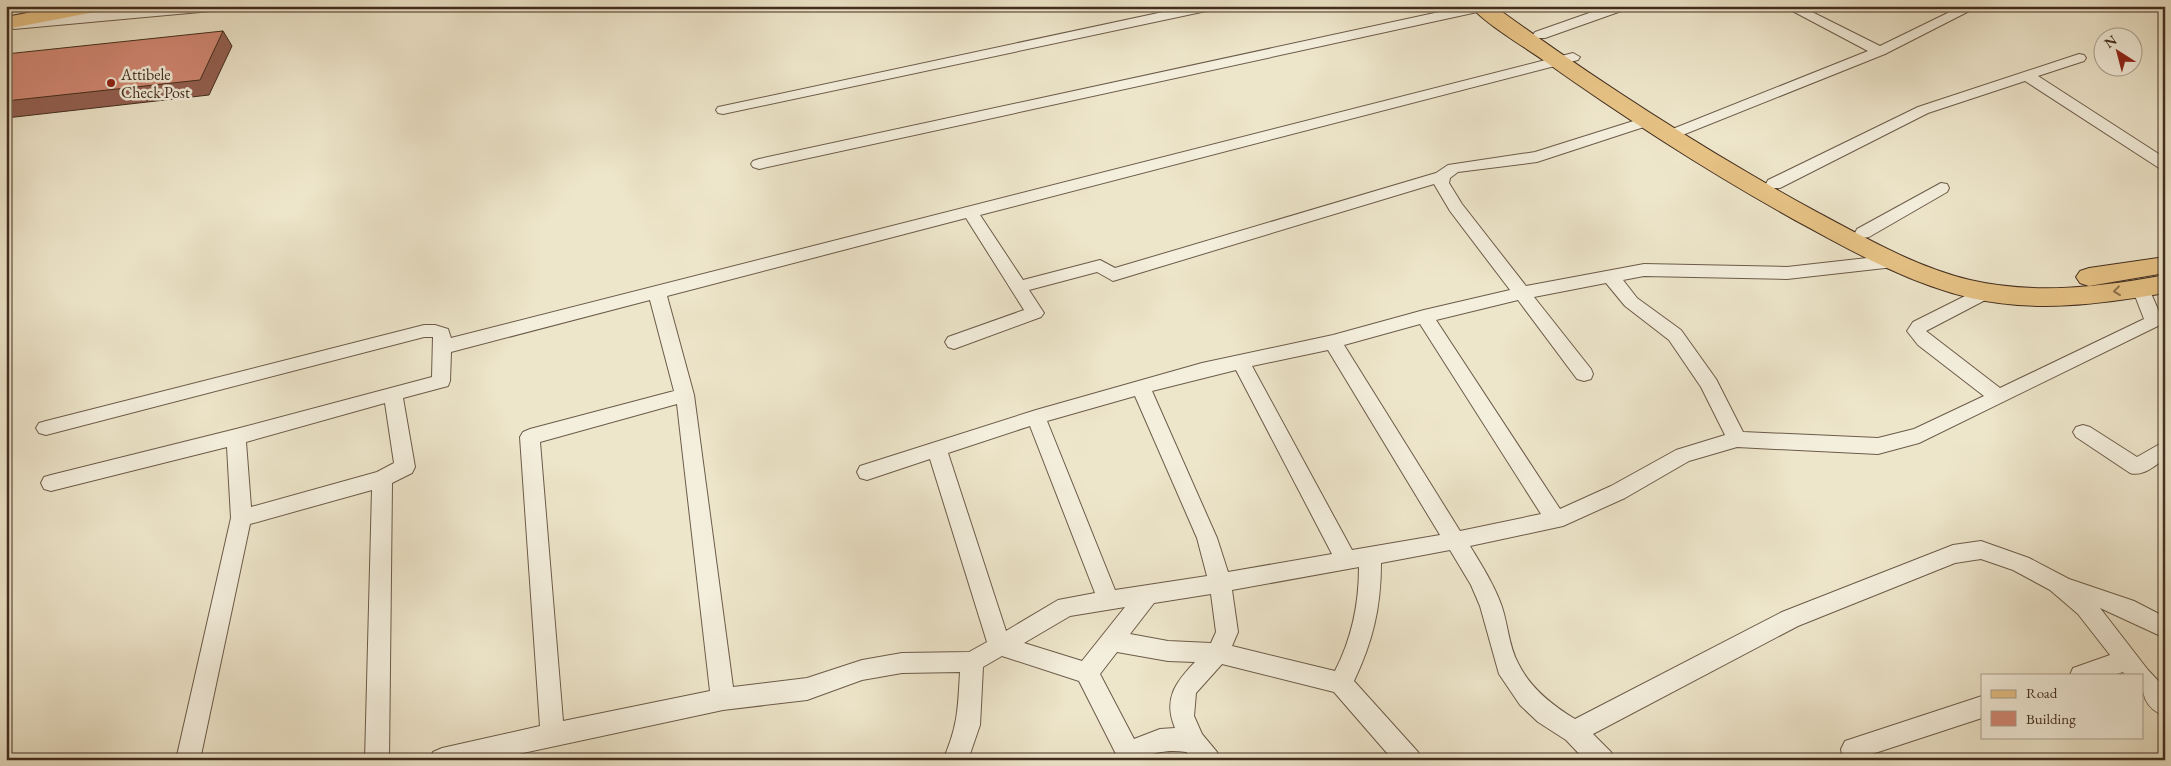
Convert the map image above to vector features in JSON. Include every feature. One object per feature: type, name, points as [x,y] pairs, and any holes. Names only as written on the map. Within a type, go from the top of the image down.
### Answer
[{"type":"main road","points":[[6,24],[96,6]]},
{"type":"main road","points":[[1488,7],[1540,35],[1566,59],[1648,121],[1678,131],[1774,184],[1818,211],[1914,258],[1966,275],[2027,283],[2059,282],[2165,265]]},
{"type":"main road","points":[[1488,7],[1678,131],[1785,205],[1894,261],[1937,279],[1987,292],[2037,298],[2076,296],[2165,284]]},
{"type":"street","points":[[6,24],[211,6]]},
{"type":"street","points":[[723,110],[1211,6]]},
{"type":"street","points":[[1540,35],[1622,6]]},
{"type":"street","points":[[1789,6],[1880,51]]},
{"type":"street","points":[[1678,131],[1880,51],[1973,6]]},
{"type":"street","points":[[759,164],[1488,7]]},
{"type":"street","points":[[1774,184],[1923,110],[2079,58]]},
{"type":"street","points":[[443,347],[1566,59]]},
{"type":"street","points":[[2026,75],[2165,165]]},
{"type":"street","points":[[1018,287],[1100,266],[1114,274],[1442,176],[1454,168],[1537,157],[1648,121]]},
{"type":"street","points":[[1442,176],[1441,183],[1456,207],[1584,374]]},
{"type":"street","points":[[1863,233],[1941,188]]},
{"type":"street","points":[[954,342],[1035,313],[970,212]]},
{"type":"street","points":[[867,472],[1036,417],[1141,388],[1241,362],[1333,342],[1424,316],[1523,293],[1644,270],[1787,273],[1894,261]]},
{"type":"street","points":[[1611,277],[1631,302],[1675,335],[1709,384],[1737,439]]},
{"type":"street","points":[[442,760],[552,734],[723,700],[807,689],[862,670],[902,663],[972,662],[1066,607],[1220,583],[1453,542],[1556,520],[1618,492],[1683,455],[1737,439],[1878,446],[1919,435],[2154,321],[2141,288]]},
{"type":"street","points":[[657,292],[685,395],[723,700]]},
{"type":"street","points":[[1987,292],[1919,327],[1916,331],[1924,340],[1999,397]]},
{"type":"street","points":[[1424,316],[1556,520]]},
{"type":"street","points":[[46,428],[424,331],[435,331],[442,334],[442,381],[236,437],[51,483]]},
{"type":"street","points":[[1333,342],[1453,542],[1478,580],[1491,606],[1507,667],[1528,697],[1546,714],[1574,732],[1602,760]]},
{"type":"street","points":[[1241,362],[1346,560]]},
{"type":"street","points":[[1141,388],[1207,538],[1220,583],[1227,632],[1218,653],[1185,689],[1182,716],[1200,751]]},
{"type":"street","points":[[241,518],[382,479],[405,467],[393,394]]},
{"type":"street","points":[[552,734],[530,437],[685,395]]},
{"type":"street","points":[[1036,417],[1109,601]]},
{"type":"street","points":[[2083,432],[2137,467],[2165,449]]},
{"type":"street","points":[[188,760],[241,518],[236,437]]},
{"type":"street","points":[[937,450],[999,645]]},
{"type":"street","points":[[377,760],[382,479]]},
{"type":"street","points":[[1574,732],[1790,619],[1953,554],[1981,550],[2021,564],[2058,583],[2126,608],[2165,628]]},
{"type":"street","points":[[1341,683],[1356,652],[1364,628],[1366,604],[1370,594],[1370,556]]},
{"type":"street","points":[[2058,583],[2086,607],[2134,667]]},
{"type":"street","points":[[1087,673],[1148,594]]},
{"type":"street","points":[[1111,641],[1168,651],[1218,653],[1341,683],[1409,760]]},
{"type":"street","points":[[999,645],[1087,673],[1131,756],[1154,741],[1170,738],[1200,751]]},
{"type":"street","points":[[955,760],[962,749],[966,735],[972,662]]},
{"type":"street","points":[[2088,674],[2134,667]]},
{"type":"street","points":[[2144,680],[2165,705]]},
{"type":"street","points":[[1855,760],[1854,749],[1981,707]]},
{"type":"building","name":"Attibele Check Post","points":[[223,31],[200,80],[6,101],[6,54]]},
{"type":"place","name":"Attibele Check Post","points":[[111,83]]}]
